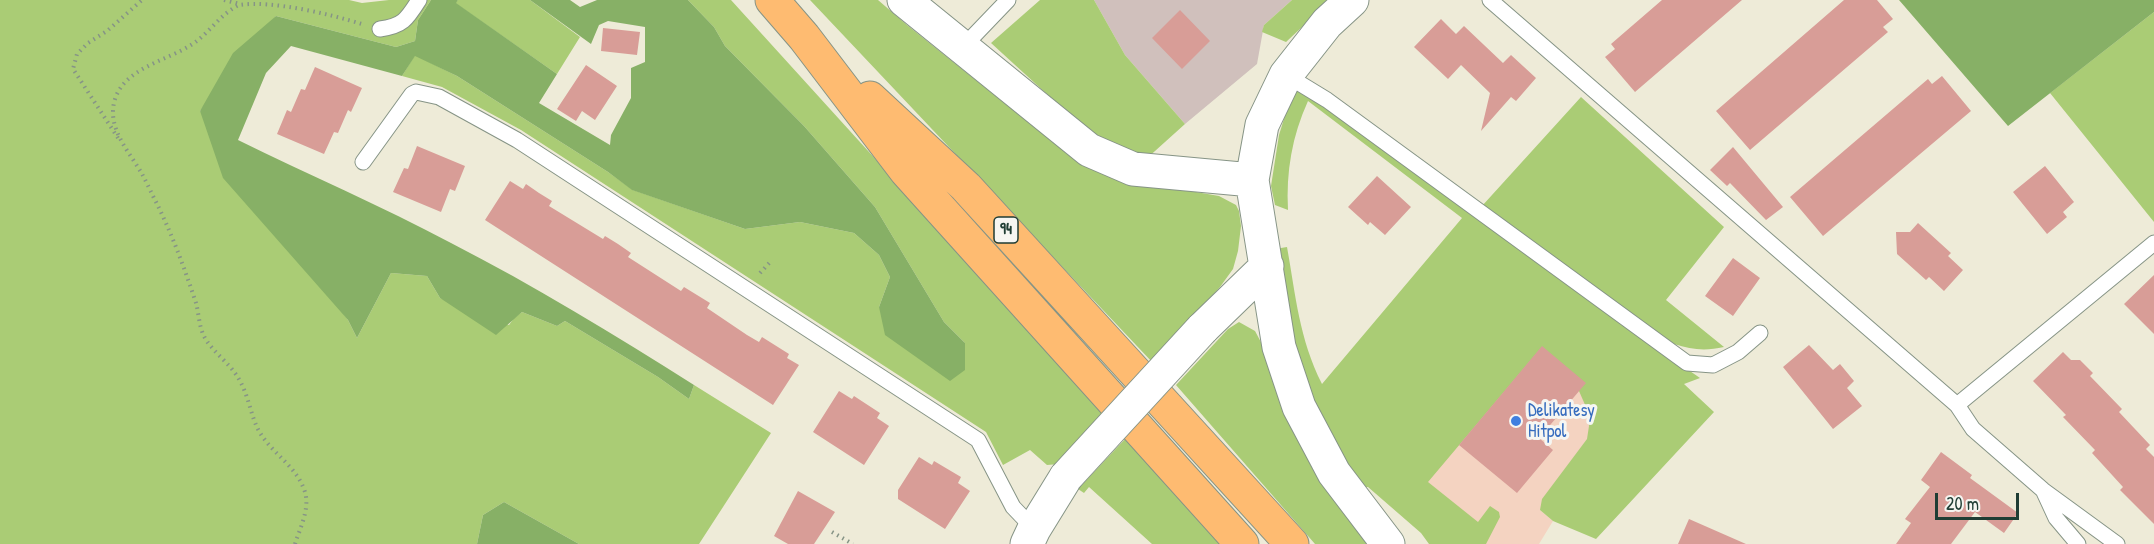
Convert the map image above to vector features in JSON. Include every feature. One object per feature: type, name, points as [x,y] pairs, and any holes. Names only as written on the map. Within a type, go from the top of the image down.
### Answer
[{"type":"main road","name":"94","points":[[772,0],[804,37],[906,171],[1242,544]]},
{"type":"main road","name":"94","points":[[804,37],[966,187],[1292,544]]},
{"type":"street","points":[[904,0],[1089,150],[1133,169],[1252,180]]},
{"type":"street","points":[[1352,0],[1327,23],[1286,75],[1262,125],[1252,180],[1279,347],[1299,407],[1334,473],[1388,544]]},
{"type":"street","points":[[1030,536],[1066,477],[1202,329],[1267,266]]},
{"type":"lane","points":[[380,29],[397,27],[410,14],[419,0]]},
{"type":"lane","points":[[926,0],[962,48],[1008,0]]},
{"type":"lane","points":[[1490,0],[1957,405],[1973,429],[2043,490],[2117,544]]},
{"type":"lane","points":[[1286,75],[1327,100],[1687,363],[1713,365],[1738,351],[1760,333]]},
{"type":"lane","points":[[363,162],[412,94],[416,92],[439,97],[516,140],[978,440],[1030,536]]},
{"type":"lane","points":[[1957,405],[2154,243]]},
{"type":"lane","points":[[2043,490],[2056,518],[2078,544]]},
{"type":"path","points":[[142,0],[107,32],[88,43],[77,54],[73,69],[141,172],[168,225],[197,305],[204,337],[237,376],[249,398],[258,430],[298,477],[306,493],[306,511],[295,544]]},
{"type":"path","points":[[224,0],[241,4]]},
{"type":"path","points":[[120,141],[114,119],[115,100],[124,84],[141,71],[190,45],[212,29],[225,14],[241,4],[285,1],[380,29]]},
{"type":"path","points":[[761,271],[772,261]]},
{"type":"path","points":[[832,532],[853,544]]},
{"type":"shaded area","points":[[1094,0],[1292,0],[1264,25],[1257,64],[1185,124],[1125,55]]},
{"type":"shaded area","points":[[1563,295],[1659,368],[1540,510],[1553,521],[1539,544],[1469,544],[1412,474]]},
{"type":"green space","points":[[0,0],[349,0],[362,3],[389,0],[431,0],[418,20],[415,41],[396,47],[276,16],[200,111],[348,320],[357,338],[391,273],[427,276],[440,298],[509,325],[522,312],[557,326],[565,321],[658,377],[689,399],[694,385],[771,433],[699,544],[579,544],[504,502],[483,515],[477,544],[0,544]]},
{"type":"green space","points":[[431,0],[458,0],[456,3],[557,74],[539,103],[610,145],[611,135],[631,98],[631,68],[645,62],[645,27],[608,21],[599,25],[591,44],[530,0],[570,0],[580,7],[597,0],[688,0],[714,27],[725,46],[804,126],[875,207],[944,322],[965,343],[965,370],[950,381],[885,335],[879,307],[890,277],[879,255],[854,233],[800,222],[745,229],[632,190],[608,172],[457,76],[415,56],[402,76],[291,46],[266,73],[238,140],[399,216],[482,259],[574,311],[694,385],[689,399],[658,377],[565,321],[557,326],[522,312],[496,335],[440,298],[427,276],[391,273],[357,338],[348,320],[223,178],[200,111],[233,53],[276,16],[396,47],[415,41],[418,20]]},
{"type":"green space","points":[[458,0],[530,0],[580,37],[557,74],[455,3]]},
{"type":"green space","points":[[688,0],[731,0],[1106,413],[1059,464],[1047,465],[1030,450],[1003,465],[986,432],[521,130],[442,87],[402,76],[415,55],[457,76],[633,190],[745,229],[800,222],[854,233],[879,255],[890,277],[879,307],[965,343],[944,322],[875,207],[804,126],[725,46],[714,27]]},
{"type":"green space","points":[[810,0],[878,0],[1078,162],[1144,183],[1219,196],[1236,205],[1241,226],[1233,269],[1153,363]]},
{"type":"green space","points":[[1040,0],[1094,0],[1125,55],[1185,124],[1145,160],[1084,128],[991,43]]},
{"type":"green space","points":[[1292,0],[1331,0],[1286,42],[1262,32],[1264,25]]},
{"type":"green space","points":[[1899,0],[2154,0],[2154,12],[2008,126]]},
{"type":"green space","points":[[2154,12],[2154,222],[2050,93]]},
{"type":"green space","points":[[1298,88],[1700,378],[1684,384],[1714,412],[1596,539],[1553,521],[1540,510],[1542,499],[1587,439],[1589,426],[1586,407],[1579,391],[1542,347],[1428,482],[1478,522],[1490,506],[1499,512],[1500,517],[1486,544],[1429,544],[1421,533],[1368,487],[1360,487],[1309,402],[1290,335],[1275,249],[1287,247],[1303,334],[1322,384],[1462,218],[1308,101],[1291,154],[1288,210],[1275,205],[1271,186],[1279,135],[1292,93]]},
{"type":"green space","points":[[1581,97],[1724,227],[1666,300],[1724,347],[1699,349],[1674,344],[1482,206]]},
{"type":"green space","points":[[1239,322],[1255,331],[1369,544],[1315,544],[1176,385],[1228,329]]},
{"type":"green space","points":[[1127,437],[1226,544],[1152,544],[1089,487],[1084,493],[1078,489]]},
{"type":"green space","points":[[504,502],[579,544],[477,544],[483,515]]},
{"type":"building","points":[[1662,0],[1742,0],[1635,92],[1605,57],[1615,49],[1611,44]]},
{"type":"building","points":[[1844,0],[1877,0],[1893,19],[1883,27],[1888,32],[1750,150],[1716,111]]},
{"type":"building","points":[[1180,10],[1210,41],[1182,69],[1152,38]]},
{"type":"building","points":[[1441,19],[1456,34],[1464,26],[1503,63],[1511,55],[1536,78],[1516,101],[1511,97],[1481,131],[1490,93],[1461,65],[1448,79],[1414,47]]},
{"type":"building","points":[[603,28],[640,32],[637,55],[601,51]]},
{"type":"building","points":[[586,65],[617,86],[595,120],[582,111],[576,121],[557,109]]},
{"type":"building","points":[[315,67],[362,88],[351,112],[348,110],[338,133],[334,132],[324,154],[277,134],[287,110],[291,112],[301,89],[305,90]]},
{"type":"building","points":[[1942,76],[1971,111],[1823,236],[1790,197],[1928,79],[1932,84]]},
{"type":"building","points":[[417,146],[465,166],[455,191],[450,189],[441,212],[393,192],[404,168],[408,169]]},
{"type":"building","points":[[1733,147],[1783,207],[1766,220],[1730,183],[1727,186],[1710,170]]},
{"type":"building","points":[[2045,166],[2074,202],[2063,212],[2067,217],[2047,234],[2013,192]]},
{"type":"building","points":[[1377,176],[1411,207],[1385,235],[1370,222],[1368,225],[1348,207]]},
{"type":"building","points":[[510,181],[523,189],[526,184],[552,201],[549,206],[603,239],[605,236],[618,244],[631,253],[628,257],[681,291],[684,287],[710,303],[707,308],[747,335],[759,342],[762,337],[789,354],[787,358],[799,365],[773,405],[485,220]]},
{"type":"building","points":[[1918,223],[1951,253],[1948,256],[1963,270],[1944,291],[1929,277],[1926,280],[1897,254],[1896,232],[1910,232]]},
{"type":"building","points":[[1733,258],[1760,278],[1733,316],[1705,296]]},
{"type":"building","points":[[2154,275],[2154,334],[2124,304]]},
{"type":"building","points":[[1809,345],[1833,370],[1840,364],[1854,381],[1847,388],[1862,406],[1833,429],[1783,367]]},
{"type":"building","name":"Delikatesy Hitpol","points":[[1542,346],[1586,383],[1539,438],[1553,450],[1517,493],[1459,445]]},
{"type":"building","points":[[2063,352],[2071,360],[2080,360],[2093,373],[2090,376],[2122,409],[2119,412],[2150,445],[2146,449],[2154,457],[2154,524],[2120,490],[2123,487],[2092,453],[2095,450],[2063,417],[2066,415],[2033,381]]},
{"type":"building","points":[[839,391],[852,399],[854,396],[880,413],[877,418],[889,426],[864,465],[813,432]]},
{"type":"building","points":[[1941,452],[1972,475],[1970,478],[2018,513],[2004,533],[1975,512],[1951,544],[1896,544],[1911,523],[1905,519],[1930,487],[1921,480]]},
{"type":"building","points":[[919,457],[932,465],[934,461],[961,477],[958,483],[970,491],[945,529],[898,499],[898,490]]},
{"type":"building","points":[[798,491],[835,512],[814,544],[788,544],[774,536]]},
{"type":"building","points":[[1689,519],[1746,544],[1678,544]]},
{"type":"place","name":"Delikatesy Hitpol","points":[[1516,421]]}]
